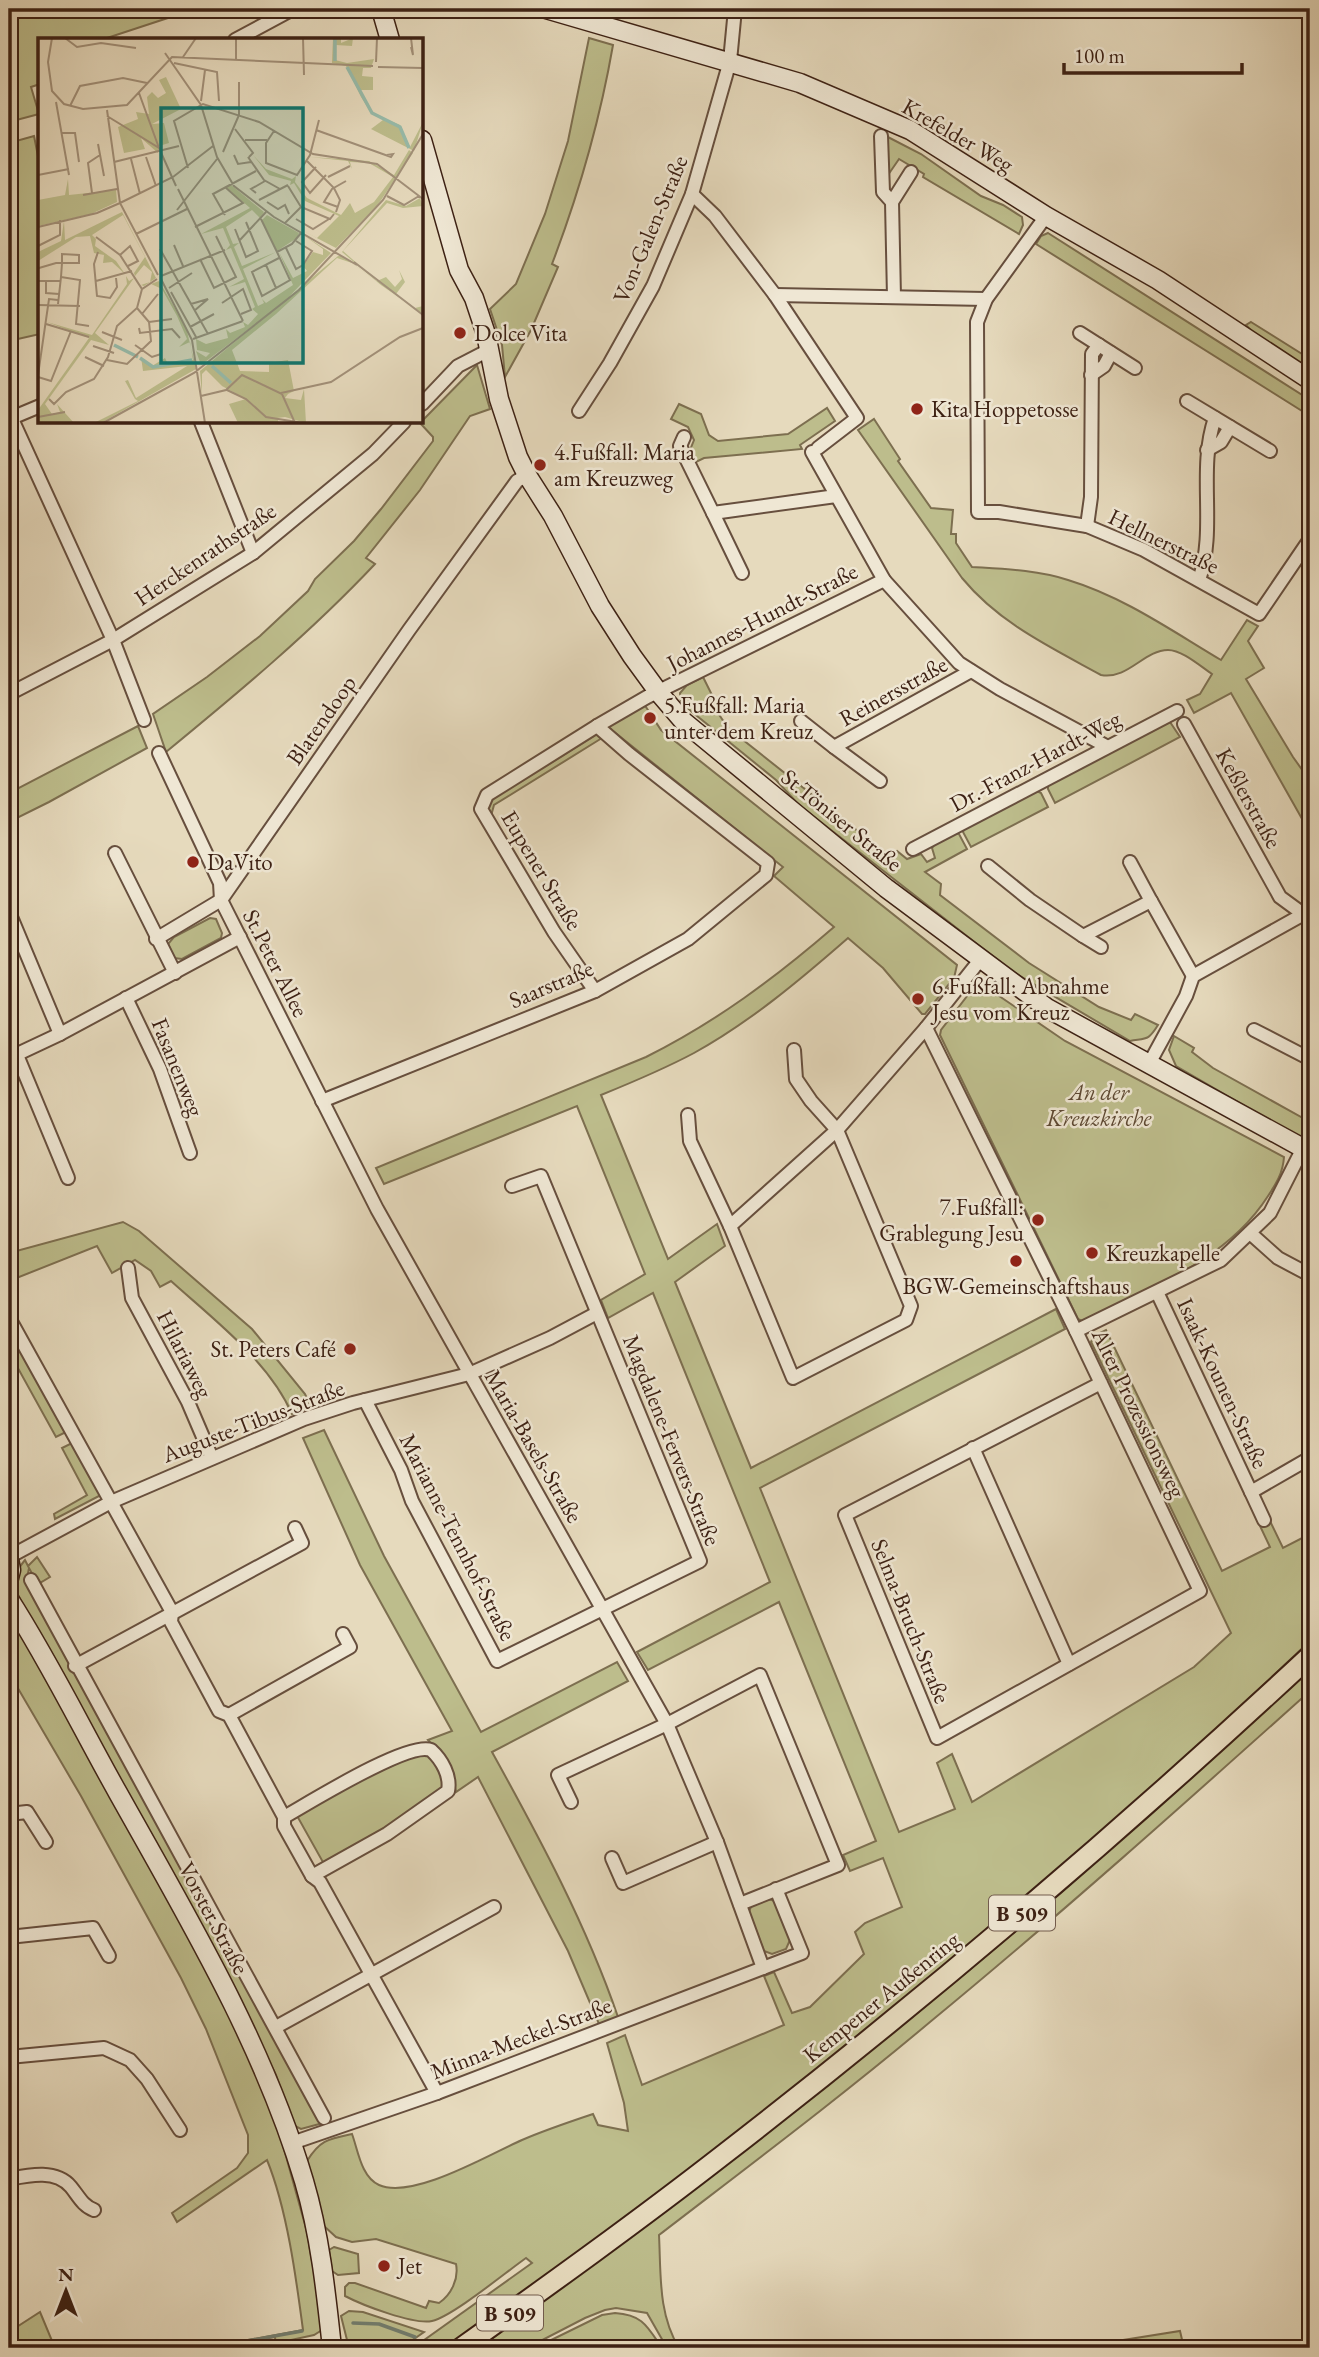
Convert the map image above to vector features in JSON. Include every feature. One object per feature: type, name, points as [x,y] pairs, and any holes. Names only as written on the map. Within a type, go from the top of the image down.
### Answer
[{"type":"main road","points":[[381,9],[389,38]]},
{"type":"main road","name":"Krefelder Weg","points":[[546,9],[800,83],[910,130],[1046,216],[1158,280],[1310,380]]},
{"type":"main road","name":"St.Töniser Straße","points":[[424,147],[460,270],[474,298],[506,424],[527,475],[553,516],[600,606],[659,693],[683,721],[886,888],[1046,1007],[1306,1150]]},
{"type":"main road","points":[[9,1558],[9,1578]]},
{"type":"main road","name":"Vorster Straße","points":[[9,1599],[219,1979],[256,2054],[292,2144],[312,2216],[325,2282],[332,2348]]},
{"type":"main road","name":"Kempener Außenring","points":[[461,2348],[723,2155],[943,1979],[1112,1836],[1310,1656]]},
{"type":"main road","name":"Vorster Straße","points":[[325,2282],[335,2306],[344,2348]]},
{"type":"street","points":[[239,38],[293,9]]},
{"type":"street","name":"Von-Galen-Straße","points":[[579,411],[610,363],[653,286],[692,194],[730,61],[735,9]]},
{"type":"street","points":[[881,136],[883,192],[892,202]]},
{"type":"street","points":[[894,297],[892,202],[911,172]]},
{"type":"street","points":[[692,194],[715,216],[775,295],[857,418],[815,450],[836,496],[884,580],[959,663],[1075,731],[1106,746]]},
{"type":"street","name":"Hellnerstraße","points":[[1046,216],[986,299],[977,322],[978,512],[999,512],[1087,526],[1143,550],[1259,614],[1310,539]]},
{"type":"street","points":[[775,295],[986,299]]},
{"type":"street","points":[[1080,333],[1135,368]]},
{"type":"street","points":[[1087,526],[1091,497],[1092,354],[1099,345]]},
{"type":"street","points":[[424,402],[458,366],[489,350]]},
{"type":"street","points":[[1091,374],[1104,366],[1111,353]]},
{"type":"street","points":[[1187,401],[1270,451]]},
{"type":"street","points":[[38,407],[10,418],[113,640],[145,720]]},
{"type":"street","points":[[1199,580],[1205,562],[1207,450],[1214,418]]},
{"type":"street","points":[[202,424],[253,553]]},
{"type":"street","name":"Herckenrathstraße","points":[[9,694],[113,640],[253,553],[373,454],[402,424]]},
{"type":"street","points":[[1207,450],[1220,442],[1230,427]]},
{"type":"street","points":[[684,437],[680,446],[685,460],[742,573]]},
{"type":"street","name":"Blatendoop","points":[[156,939],[221,900],[409,630],[517,481],[527,475]]},
{"type":"street","points":[[713,513],[836,496]]},
{"type":"street","name":"Johannes-Hundt-Straße","points":[[659,693],[884,580]]},
{"type":"street","name":"Reinersstraße","points":[[834,747],[971,671]]},
{"type":"street","name":"Eupener Straße","points":[[595,991],[554,932],[481,809],[486,795],[597,726],[659,693]]},
{"type":"street","name":"Dr.-Franz-Hardt-Weg","points":[[913,849],[1177,711]]},
{"type":"street","name":"Reinersstraße","points":[[801,721],[880,781]]},
{"type":"street","name":"Keßlerstraße","points":[[1184,724],[1280,897],[1306,917]]},
{"type":"street","name":"Saarstraße","points":[[322,1101],[595,991],[688,939],[766,875],[768,863],[597,726]]},
{"type":"street","name":"St.Peter Allee","points":[[159,752],[220,883],[221,900],[366,1188]]},
{"type":"street","points":[[115,853],[175,973]]},
{"type":"street","points":[[1130,862],[1193,976]]},
{"type":"street","points":[[988,866],[1030,900],[1101,947]]},
{"type":"street","points":[[1083,936],[1151,901]]},
{"type":"street","points":[[9,912],[60,1034]]},
{"type":"street","points":[[1150,1062],[1186,996],[1193,976],[1306,917]]},
{"type":"street","points":[[68,1178],[13,1056],[60,1034],[240,937]]},
{"type":"street","points":[[730,1226],[837,1130],[926,1028],[980,960]]},
{"type":"street","name":"Fasanenweg","points":[[126,998],[160,1069],[190,1153]]},
{"type":"street","name":"Alter Prozessionsweg","points":[[926,1028],[1076,1331],[1200,1591]]},
{"type":"street","points":[[1254,1030],[1310,1058]]},
{"type":"street","points":[[688,1115],[690,1141],[730,1226],[793,1378],[906,1320],[911,1306],[837,1130],[810,1101],[796,1079],[794,1050]]},
{"type":"street","name":"Isaak-Kounen-Straße","points":[[1076,1331],[1221,1260],[1270,1213],[1306,1150]]},
{"type":"street","points":[[512,1186],[541,1175],[597,1313]]},
{"type":"street","name":"Maria-Basels-Straße","points":[[366,1188],[667,1724],[717,1842],[763,1968]]},
{"type":"street","points":[[1250,1233],[1278,1258],[1310,1275]]},
{"type":"street","name":"Hilariaweg","points":[[128,1268],[132,1298],[188,1402],[212,1458]]},
{"type":"street","name":"Isaak-Kounen-Straße","points":[[1157,1292],[1265,1520]]},
{"type":"street","name":"Auguste-Tibus-Straße","points":[[9,1558],[111,1502],[304,1419],[365,1400],[469,1374],[550,1338],[597,1313]]},
{"type":"street","name":"Magdalene-Fervers-Straße","points":[[597,1313],[700,1561],[603,1608]]},
{"type":"street","points":[[9,1318],[172,1612],[171,1622],[219,1711],[229,1714],[284,1817],[284,1826],[312,1876],[320,1882],[437,2093]]},
{"type":"street","name":"Selma-Bruch-Straße","points":[[1101,1383],[845,1515],[937,1738],[1200,1591]]},
{"type":"street","name":"Marianne-Tennhof-Straße","points":[[365,1400],[401,1470],[412,1501],[497,1661],[603,1608]]},
{"type":"street","points":[[973,1448],[1069,1664]]},
{"type":"street","name":"Isaak-Kounen-Straße","points":[[1251,1492],[1310,1458]]},
{"type":"street","points":[[75,1665],[302,1543],[295,1528]]},
{"type":"street","points":[[31,1580],[324,2118]]},
{"type":"street","points":[[229,1714],[350,1647],[343,1634]]},
{"type":"street","points":[[571,1802],[558,1775],[667,1724],[760,1675],[838,1865],[740,1903]]},
{"type":"street","points":[[284,1817],[366,1771],[419,1749],[431,1750],[443,1766],[450,1781],[448,1791],[387,1834],[312,1876]]},
{"type":"street","points":[[9,1814],[27,1812],[47,1842]]},
{"type":"street","points":[[612,1857],[623,1882],[717,1842]]},
{"type":"street","points":[[763,1968],[802,1953],[776,1889]]},
{"type":"street","points":[[276,2027],[494,1907]]},
{"type":"street","points":[[9,1937],[93,1928],[109,1956]]},
{"type":"street","name":"Minna-Meckel-Straße","points":[[292,2144],[437,2093],[763,1968]]},
{"type":"street","points":[[9,2057],[104,2048],[130,2060],[147,2079],[180,2130]]},
{"type":"street","points":[[9,2179],[33,2174],[49,2175],[69,2185],[86,2207],[94,2210]]},
{"type":"green space","points":[[9,9],[185,9],[186,12],[107,38],[38,38],[38,85],[31,87],[38,114],[9,122]]},
{"type":"green space","points":[[589,38],[613,45],[595,129],[552,264],[558,267],[531,330],[505,377],[502,345],[490,309],[516,284],[545,214],[568,141]]},
{"type":"green space","points":[[884,135],[921,154],[981,196],[1022,217],[1023,225],[1019,234],[923,177],[924,174],[899,159],[888,175]]},
{"type":"green space","points":[[34,136],[38,156],[38,334],[9,341],[9,143]]},
{"type":"green space","points":[[1048,233],[1310,400],[1310,416],[1036,244],[1041,236]]},
{"type":"green space","points":[[1251,322],[1310,359],[1310,372],[1264,344],[1246,325]]},
{"type":"green space","points":[[477,365],[490,409],[470,416],[420,490],[366,558],[375,564],[300,638],[166,752],[153,714],[260,636],[308,591],[315,579],[354,541],[433,441],[433,437],[421,424],[424,424],[424,419]]},
{"type":"green space","points":[[679,404],[701,414],[709,435],[718,441],[788,434],[827,408],[835,421],[800,445],[802,449],[704,458],[692,464],[688,455],[694,440],[688,427],[671,419]]},
{"type":"green space","points":[[874,419],[900,459],[898,461],[931,508],[953,510],[951,534],[956,534],[956,543],[972,567],[1044,574],[1089,587],[1147,616],[1221,660],[1247,620],[1258,626],[1248,641],[1264,668],[1246,679],[1310,781],[1310,833],[1231,693],[1194,713],[1187,700],[1200,694],[1212,674],[1185,655],[1168,650],[1159,651],[1119,673],[1101,675],[1026,633],[977,594],[962,578],[858,430]]},
{"type":"green space","points":[[703,677],[715,701],[712,704],[728,728],[888,855],[897,851],[907,859],[921,854],[927,862],[935,858],[932,848],[935,844],[959,834],[967,849],[925,872],[941,884],[940,895],[1029,963],[1099,1007],[1131,1020],[1135,1014],[1158,1025],[1152,1034],[1147,1038],[1130,1041],[1013,972],[799,805],[776,780],[681,703],[680,693],[687,685]]},
{"type":"green space","points":[[644,704],[661,730],[957,965],[954,978],[925,1014],[922,1014],[883,968],[848,938],[774,1000],[715,1041],[601,1095],[668,1259],[717,1224],[725,1246],[675,1282],[751,1468],[1056,1309],[1065,1329],[760,1488],[899,1832],[955,1809],[937,1763],[952,1754],[972,1802],[1194,1667],[1231,1633],[1091,1342],[1094,1336],[1106,1330],[1222,1571],[1270,1547],[1260,1526],[1270,1521],[1283,1548],[1310,1534],[1310,1641],[1133,1808],[784,2100],[645,2208],[444,2348],[413,2348],[532,2263],[526,2258],[466,2303],[432,2321],[401,2317],[345,2296],[345,2287],[349,2283],[355,2283],[426,2308],[429,2301],[439,2303],[450,2291],[455,2281],[456,2264],[376,2239],[352,2242],[336,2237],[324,2226],[307,2161],[316,2149],[331,2139],[352,2134],[368,2176],[379,2185],[394,2188],[431,2181],[531,2136],[593,2114],[598,2125],[628,2131],[624,2103],[607,2043],[625,2035],[642,2085],[784,2025],[764,1976],[774,1972],[792,2013],[810,2007],[864,1954],[855,1932],[865,1923],[902,1907],[883,1858],[850,1871],[843,1855],[876,1841],[779,1602],[648,1670],[637,1652],[770,1582],[653,1293],[608,1318],[601,1300],[645,1274],[577,1106],[384,1184],[376,1168],[646,1057],[697,1029],[744,998],[834,927],[774,876],[783,867],[608,727]]},
{"type":"green space","points":[[1170,722],[1180,737],[1055,803],[1048,784]]},
{"type":"green space","points":[[138,726],[147,748],[9,822],[9,793]]},
{"type":"green space","points":[[597,734],[602,738],[494,805],[491,816],[487,809],[491,800]]},
{"type":"green space","points":[[1037,791],[1041,793],[1048,807],[971,847],[964,829]]},
{"type":"green space","points":[[210,918],[216,919],[222,933],[221,938],[182,959],[174,958],[168,944],[174,937]]},
{"type":"green space","name":"An der Kreuzkirche","points":[[983,985],[1065,1041],[1284,1157],[1276,1183],[1251,1219],[1231,1239],[1184,1271],[1082,1321],[1078,1319],[940,1035],[971,991]]},
{"type":"green space","points":[[1174,1036],[1194,1048],[1192,1052],[1213,1068],[1310,1122],[1310,1144],[1176,1066],[1169,1050]]},
{"type":"green space","points":[[123,1222],[139,1231],[252,1329],[305,1394],[311,1407],[292,1414],[269,1376],[239,1342],[171,1281],[160,1287],[151,1271],[135,1260],[112,1273],[97,1246],[9,1281],[9,1253]]},
{"type":"green space","points":[[19,1346],[66,1432],[56,1437],[9,1352]]},
{"type":"green space","points":[[324,1430],[384,1556],[481,1732],[617,1662],[628,1681],[492,1752],[576,1915],[618,2017],[599,2024],[568,1951],[478,1777],[456,1792],[446,1764],[428,1740],[452,1731],[360,1565],[303,1438]]},
{"type":"green space","points":[[72,1443],[100,1493],[55,1519],[54,1514],[87,1495],[62,1448]]},
{"type":"green space","points":[[37,1557],[50,1577],[38,1584],[29,1568],[26,1583],[323,2123],[301,2129],[293,2125],[276,2075],[243,2011],[17,1593],[15,1580],[19,1568],[25,1560],[28,1566]]},
{"type":"green space","points":[[9,1615],[213,1979],[274,2113],[307,2232],[323,2324],[322,2330],[314,2335],[286,2341],[283,2348],[276,2348],[275,2337],[263,2339],[263,2348],[204,2348],[303,2330],[290,2244],[280,2200],[267,2160],[177,2222],[172,2213],[237,2168],[248,2153],[248,2135],[206,2029],[181,1978],[81,1796],[9,1673]]},
{"type":"green space","points":[[1310,1666],[1310,1691],[1122,1858],[897,2050],[659,2235],[664,2308],[679,2348],[667,2348],[647,2313],[616,2308],[585,2318],[527,2348],[479,2348],[703,2181],[850,2067],[995,1949]]},
{"type":"green space","points":[[417,1754],[430,1755],[442,1774],[443,1787],[416,1811],[324,1864],[296,1814]]},
{"type":"green space","points":[[765,1898],[775,1901],[790,1940],[786,1949],[772,1954],[764,1951],[749,1912],[752,1904]]},
{"type":"green space","points":[[334,2247],[358,2254],[359,2273],[338,2275],[332,2271],[329,2250]]},
{"type":"green space","points":[[349,2311],[363,2312],[424,2332],[401,2348],[349,2348],[341,2316]]},
{"type":"green space","points":[[40,2312],[55,2348],[9,2348],[9,2332]]},
{"type":"green space","points":[[615,2313],[638,2319],[662,2348],[535,2348],[602,2315]]},
{"type":"green space","points":[[1180,2331],[1184,2348],[1073,2348]]},
{"type":"waterway","points":[[353,2323],[379,2324],[415,2337]]},
{"type":"waterway","points":[[208,2348],[302,2331]]},
{"type":"place","name":"Dolce Vita","points":[[460,333]]},
{"type":"place","name":"Kita Hoppetosse","points":[[917,409]]},
{"type":"place","name":"4.Fußfall: Maria am Kreuzweg","points":[[540,465]]},
{"type":"place","name":"5.Fußfall: Maria unter dem Kreuz","points":[[650,718]]},
{"type":"place","name":"DaVito","points":[[193,862]]},
{"type":"place","name":"6.Fußfall: Abnahme Jesu vom Kreuz","points":[[918,999]]},
{"type":"place","name":"7.Fußfall: Grablegung Jesu","points":[[1038,1220]]},
{"type":"place","name":"Kreuzkapelle","points":[[1092,1253]]},
{"type":"place","name":"BGW-Gemeinschaftshaus","points":[[1016,1261]]},
{"type":"place","name":"St. Peters Café","points":[[350,1349]]},
{"type":"place","name":"Jet","points":[[384,2266]]}]
